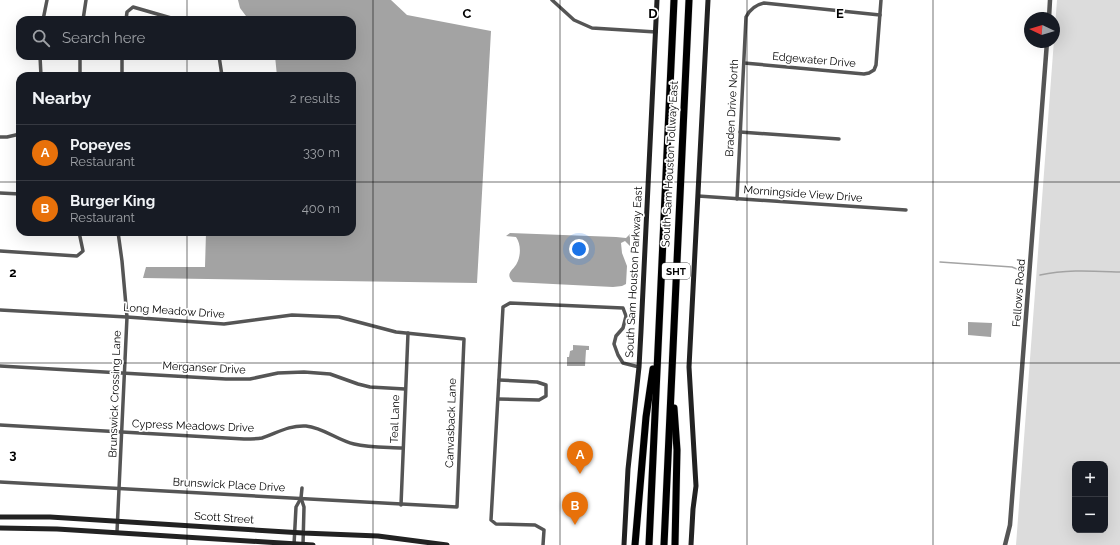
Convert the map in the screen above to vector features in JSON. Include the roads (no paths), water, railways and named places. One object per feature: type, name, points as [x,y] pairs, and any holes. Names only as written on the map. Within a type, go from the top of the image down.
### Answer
[{"type":"highway","name":"South Sam Houston Tollway East","points":[[649,545],[674,0]]},
{"type":"highway","name":"South Sam Houston Tollway East","points":[[664,543],[689,0]]},
{"type":"highway","points":[[635,545],[646,417],[660,317]]},
{"type":"highway","points":[[672,372],[677,450],[675,543]]},
{"type":"main road","name":"South Sam Houston Parkway East","points":[[624,545],[628,469],[639,367],[657,0]]},
{"type":"main road","points":[[691,545],[696,486],[689,367],[708,0]]},
{"type":"main road","name":"Scott Street","points":[[0,517],[50,517],[303,533],[378,536],[447,545]]},
{"type":"main road","name":"Scott Street","points":[[0,528],[117,532],[313,545]]},
{"type":"street","points":[[44,16],[46,0]]},
{"type":"street","points":[[84,16],[86,0]]},
{"type":"street","points":[[552,0],[574,20],[592,28],[656,32]]},
{"type":"street","points":[[880,15],[881,0]]},
{"type":"street","points":[[1049,12],[1050,0]]},
{"type":"street","name":"Braden Drive North","points":[[737,199],[746,17],[752,8],[764,3],[880,15]]},
{"type":"street","points":[[126,16],[127,12],[133,7],[164,16]]},
{"type":"street","name":"Edgewater Drive","points":[[744,64],[864,74],[869,73],[874,70],[876,65],[880,15]]},
{"type":"street","name":"Fellows Road","points":[[1006,545],[1011,518],[1047,48]]},
{"type":"street","points":[[40,60],[41,72]]},
{"type":"street","points":[[80,60],[80,72]]},
{"type":"street","points":[[122,60],[122,72]]},
{"type":"street","points":[[220,60],[221,72]]},
{"type":"street","points":[[740,132],[839,139]]},
{"type":"street","points":[[0,137],[16,135]]},
{"type":"street","points":[[0,193],[16,194]]},
{"type":"street","name":"Morningside View Drive","points":[[698,196],[906,210]]},
{"type":"street","points":[[0,252],[77,256],[83,251],[80,236]]},
{"type":"street","name":"Brunswick Crossing Lane","points":[[117,532],[127,317],[119,236]]},
{"type":"street","points":[[543,545],[544,530],[535,525],[496,524],[491,520],[503,307],[510,303],[623,308],[626,316],[623,328],[616,336],[614,344],[618,355],[624,362],[639,367]]},
{"type":"street","name":"Long Meadow Drive","points":[[0,310],[224,324],[292,315],[339,317],[396,332],[464,338]]},
{"type":"street","name":"Teal Lane","points":[[401,505],[408,333]]},
{"type":"street","name":"Canvasback Lane","points":[[457,507],[464,338]]},
{"type":"street","name":"Merganser Drive","points":[[0,366],[236,379],[250,379],[278,373],[304,372],[330,374],[358,384],[405,389]]},
{"type":"street","points":[[498,399],[539,400],[546,396],[546,385],[537,382],[499,380]]},
{"type":"street","name":"Cypress Meadows Drive","points":[[0,426],[254,439],[262,438],[290,427],[306,426],[325,431],[354,444],[403,448]]},
{"type":"street","name":"Brunswick Place Drive","points":[[0,482],[457,507]]},
{"type":"street","points":[[294,544],[296,507],[301,498],[302,488]]},
{"type":"street","points":[[301,498],[304,507],[303,545]]},
{"type":"waterway","points":[[940,262],[1012,267],[1024,272]]},
{"type":"waterway","points":[[1040,275],[1070,271],[1120,272]]},
{"type":"place","name":"Popeyes","points":[[580,474]]},
{"type":"place","name":"Burger King","points":[[575,525]]}]
